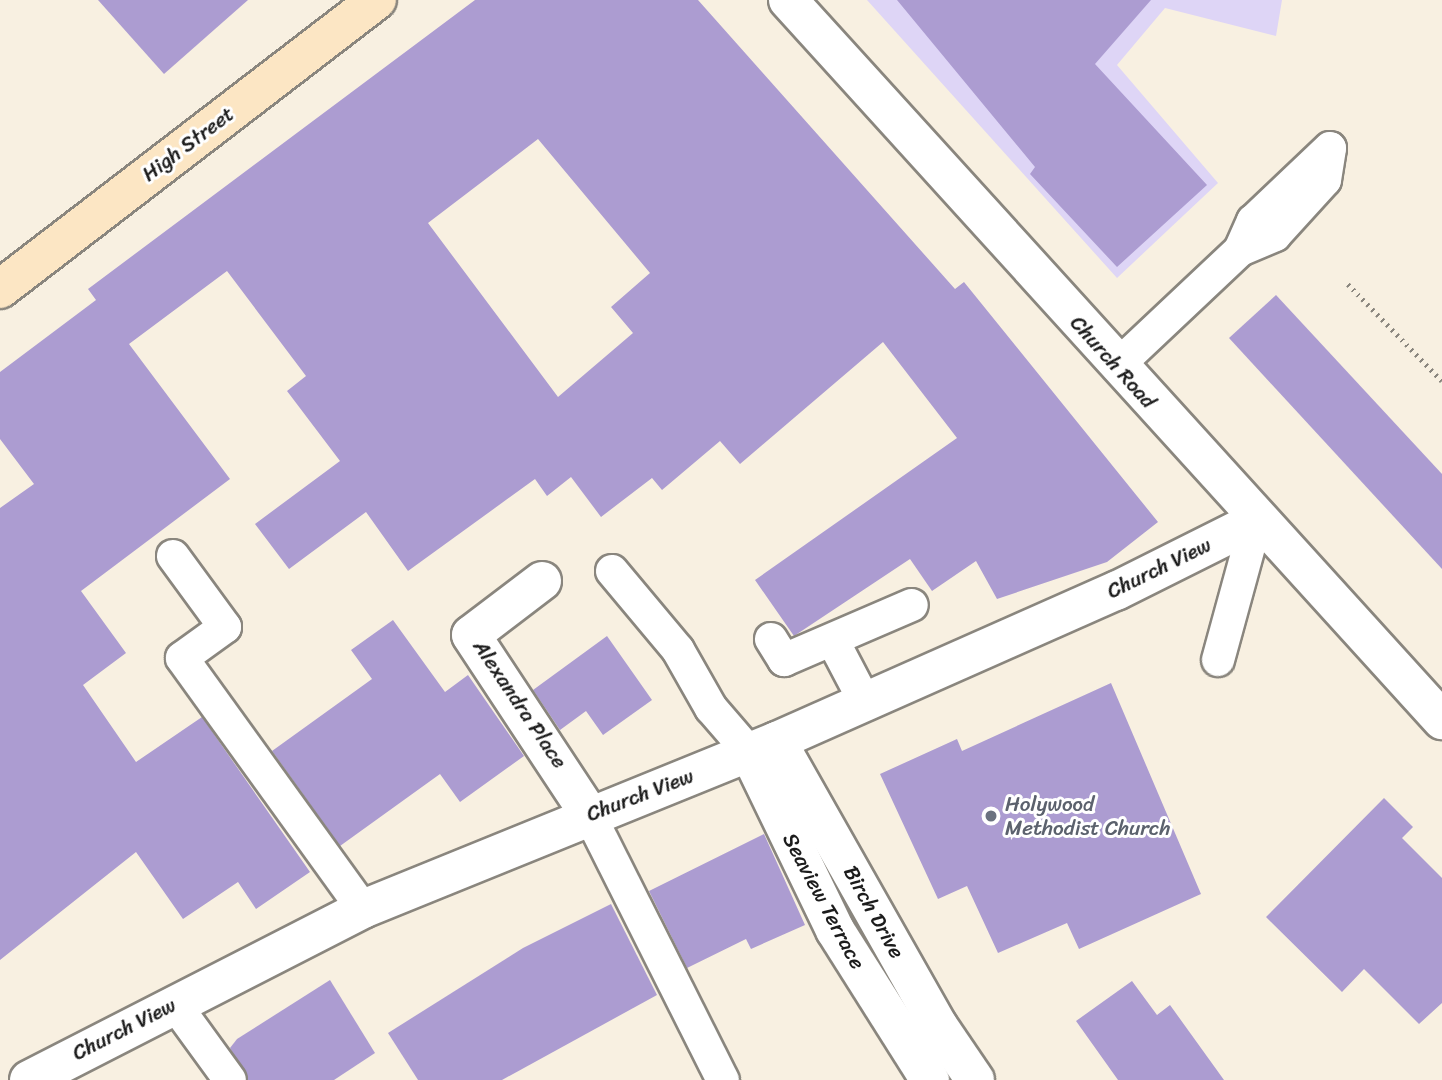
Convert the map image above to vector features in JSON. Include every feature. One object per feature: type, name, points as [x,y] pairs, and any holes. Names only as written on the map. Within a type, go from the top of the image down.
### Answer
[{"type":"main road","name":"High Street","points":[[0,289],[377,0]]},
{"type":"street","name":"Church Road","points":[[788,0],[1256,521],[1442,720]]},
{"type":"street","name":"Church View","points":[[29,1080],[174,1003],[363,909],[865,702],[1256,521]]},
{"type":"street","name":"Alexandra Place","points":[[542,581],[471,635],[589,814]]},
{"type":"street","name":"Seaview Terrace","points":[[763,746],[835,930],[930,1080]]},
{"type":"street","name":"Birch Drive","points":[[763,746],[975,1080]]},
{"type":"lane","points":[[1117,366],[1240,250]]},
{"type":"lane","points":[[1218,660],[1256,521]]},
{"type":"lane","points":[[173,556],[225,627],[182,658],[363,909]]},
{"type":"lane","points":[[612,571],[678,650],[710,708],[763,746]]},
{"type":"lane","points":[[771,639],[784,660],[912,605]]},
{"type":"lane","points":[[833,641],[865,702]]},
{"type":"lane","points":[[589,814],[723,1080]]},
{"type":"lane","points":[[174,1003],[230,1080]]},
{"type":"path","points":[[1348,284],[1442,381]]},
{"type":"shaded area","points":[[867,0],[1282,0],[1276,36],[1165,8],[1117,65],[1218,183],[1117,278]]},
{"type":"building","points":[[98,0],[248,0],[164,74]]},
{"type":"building","points":[[475,0],[698,0],[955,289],[964,282],[1158,522],[1107,562],[997,599],[976,561],[932,591],[910,559],[794,636],[755,580],[957,438],[883,342],[740,464],[720,441],[662,490],[652,478],[601,517],[571,477],[547,496],[535,479],[408,571],[366,512],[289,569],[255,524],[340,461],[287,391],[306,376],[227,271],[129,344],[230,479],[81,591],[126,653],[83,685],[136,762],[202,717],[310,872],[256,909],[238,882],[183,919],[136,852],[0,960],[0,508],[34,484],[0,439],[0,372],[96,300],[88,289]],"holes":[[[538,139],[650,273],[611,307],[633,333],[558,397],[428,223]]]},
{"type":"building","points":[[897,0],[1151,0],[1095,64],[1207,185],[1117,267],[1030,174],[1035,167]]},
{"type":"building","points":[[1276,295],[1442,474],[1442,569],[1229,338]]},
{"type":"building","points":[[393,620],[445,692],[468,675],[524,756],[460,802],[440,774],[340,846],[272,751],[372,679],[351,650]]},
{"type":"building","points":[[607,636],[652,700],[603,735],[586,711],[560,730],[533,690]]},
{"type":"building","name":"Holywood Methodist Church","points":[[1111,683],[1201,894],[1079,949],[1067,923],[998,953],[967,886],[938,899],[880,774],[957,739],[962,751]]},
{"type":"building","points":[[1384,798],[1413,827],[1402,838],[1442,878],[1442,1003],[1419,1024],[1364,969],[1342,992],[1266,917]]},
{"type":"building","points":[[764,834],[805,925],[751,949],[746,939],[687,968],[649,891]]},
{"type":"building","points":[[611,904],[657,995],[502,1080],[418,1080],[388,1033],[523,948]]},
{"type":"building","points":[[330,980],[375,1053],[334,1080],[248,1080],[230,1048],[237,1039]]},
{"type":"building","points":[[1132,981],[1157,1015],[1170,1005],[1224,1080],[1118,1080],[1076,1021]]},
{"type":"place","name":"Holywood Methodist Church","points":[[991,816]]}]
